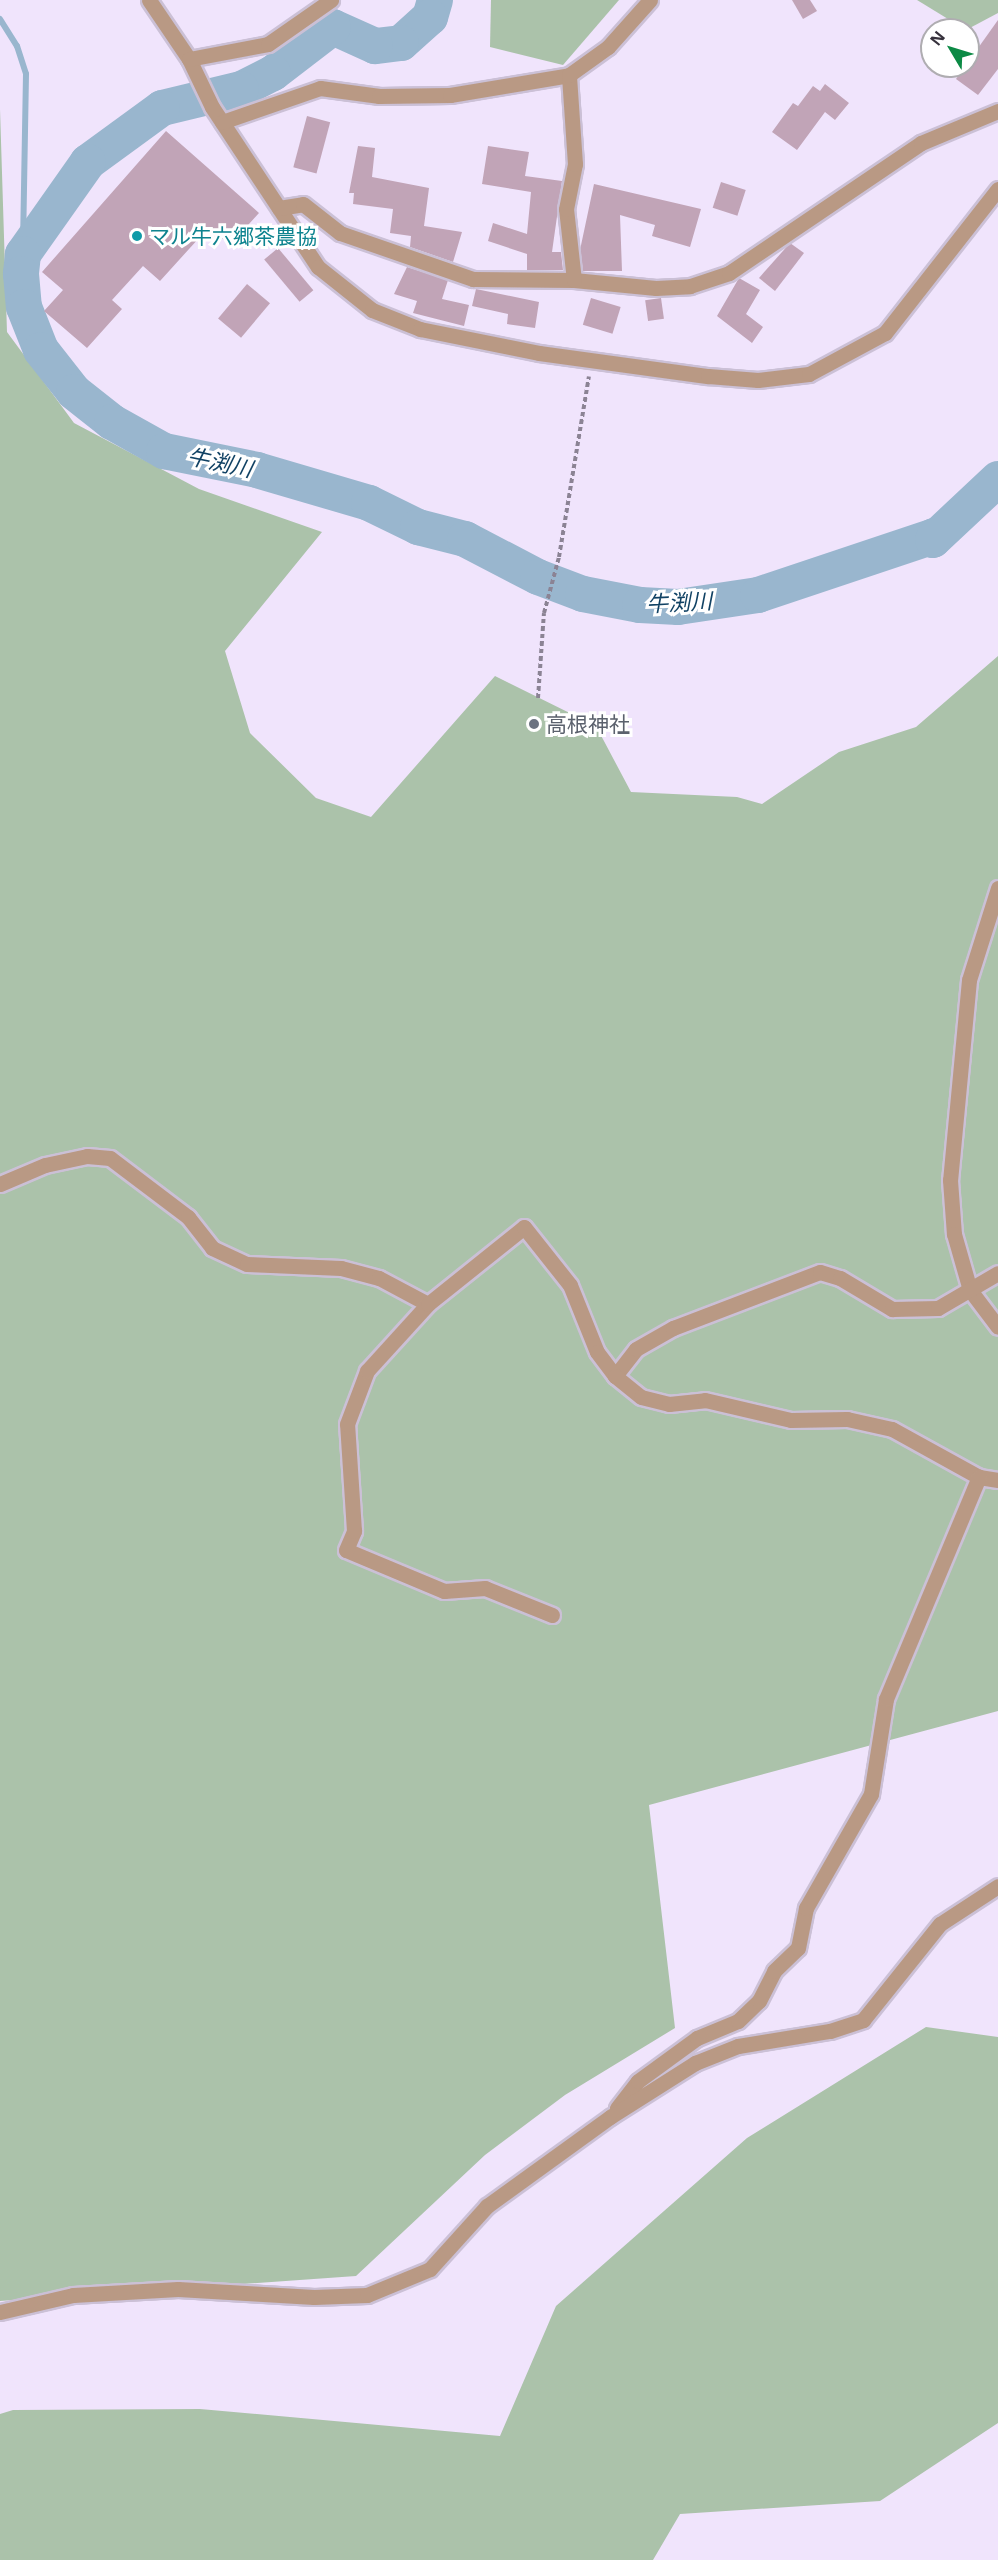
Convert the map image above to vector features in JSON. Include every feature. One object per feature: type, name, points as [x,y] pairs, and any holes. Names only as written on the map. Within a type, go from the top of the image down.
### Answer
[{"type":"street","points":[[149,0],[192,65],[212,107],[318,267],[372,310],[430,331],[539,353],[758,381],[809,374],[885,333],[998,189]]},
{"type":"street","points":[[192,65],[268,44],[331,0]]},
{"type":"street","points":[[222,122],[320,88],[380,96],[450,95],[569,75],[608,48],[650,0]]},
{"type":"street","points":[[569,75],[575,164],[566,209],[574,280]]},
{"type":"street","points":[[279,208],[303,204],[340,233],[473,279],[574,280],[656,288],[690,286],[729,273],[921,143],[998,111]]},
{"type":"street","points":[[998,888],[969,980],[950,1180],[954,1234],[970,1290],[998,1328]]},
{"type":"street","points":[[0,1184],[45,1165],[87,1156],[110,1158],[188,1217],[212,1248],[247,1264],[341,1268],[379,1278],[428,1304]]},
{"type":"street","points":[[552,1615],[485,1588],[444,1591],[346,1551],[354,1531],[347,1424],[352,1401],[367,1371],[428,1304],[524,1227],[570,1285],[597,1352],[615,1377],[641,1397],[669,1404],[705,1400],[791,1420],[846,1419],[892,1429],[979,1477],[998,1480]]},
{"type":"street","points":[[615,1377],[636,1349],[673,1328],[820,1272],[892,1309],[938,1308],[998,1273]]},
{"type":"street","points":[[609,2117],[638,2081],[697,2038],[738,2021],[759,2001],[774,1971],[798,1947],[806,1908],[872,1794],[886,1699],[979,1477]]},
{"type":"street","points":[[0,2312],[73,2295],[169,2290],[314,2297],[367,2295],[430,2269],[487,2206],[609,2117],[694,2063],[738,2046],[830,2031],[863,2020],[940,1924],[998,1886]]},
{"type":"path","points":[[538,698],[544,614],[559,557],[592,358]]},
{"type":"green space","points":[[491,0],[619,0],[563,65],[490,47]]},
{"type":"green space","points":[[917,0],[998,0],[998,13],[980,23],[980,18],[946,18]]},
{"type":"green space","points":[[0,109],[7,332],[74,423],[199,489],[322,532],[225,651],[250,733],[316,798],[371,817],[495,676],[596,726],[631,792],[737,797],[762,804],[839,752],[916,727],[998,656],[998,1711],[649,1805],[675,2028],[565,2095],[485,2155],[356,2276],[0,2301]]},
{"type":"green space","points":[[926,2027],[998,2037],[998,2423],[880,2501],[680,2514],[653,2560],[0,2560],[0,2414],[13,2410],[200,2409],[500,2436],[556,2306],[747,2138]]},
{"type":"building","points":[[792,0],[810,0],[817,11],[803,19]]},
{"type":"building","points":[[998,20],[998,69],[978,95],[956,79],[980,78],[980,45]]},
{"type":"building","points":[[825,84],[849,103],[835,120],[825,112],[797,150],[772,132],[793,103],[798,106],[813,86],[820,91]]},
{"type":"building","points":[[307,116],[330,122],[316,173],[293,167]]},
{"type":"building","name":"マル牛六郷茶農協","points":[[166,131],[259,213],[230,245],[209,227],[160,281],[143,266],[112,300],[122,309],[87,348],[44,311],[63,290],[42,272]]},
{"type":"building","points":[[358,146],[375,148],[372,177],[429,188],[424,226],[462,232],[453,262],[410,247],[411,236],[390,233],[393,209],[353,204],[354,193],[349,193]]},
{"type":"building","points":[[488,146],[529,152],[525,176],[562,181],[552,252],[561,252],[563,270],[527,270],[527,254],[488,241],[493,223],[527,234],[531,192],[482,184]]},
{"type":"building","points":[[721,182],[746,190],[737,216],[713,208]]},
{"type":"building","points":[[594,184],[701,209],[690,247],[652,236],[655,225],[620,215],[622,271],[583,271],[580,250]]},
{"type":"building","points":[[790,243],[804,253],[775,291],[759,278]]},
{"type":"building","points":[[278,248],[313,290],[300,302],[264,260]]},
{"type":"building","points":[[407,267],[448,280],[442,299],[469,305],[464,326],[413,313],[417,301],[394,294]]},
{"type":"building","points":[[739,278],[760,290],[746,314],[763,327],[752,343],[717,316]]},
{"type":"building","points":[[247,284],[270,303],[241,338],[218,318]]},
{"type":"building","points":[[476,289],[539,302],[535,328],[507,324],[508,314],[472,306]]},
{"type":"building","points":[[591,298],[621,307],[612,334],[583,325]]},
{"type":"building","points":[[661,298],[664,319],[648,321],[645,300]]},
{"type":"waterway","name":"牛渕川","points":[[435,0],[430,17],[401,43],[375,46],[333,27],[273,73],[241,89],[162,108],[88,162],[23,254],[21,274],[24,307],[41,350],[74,392],[112,422],[164,451],[257,470],[369,503],[418,527],[465,539],[538,577],[583,594],[640,605],[678,607],[758,595],[934,536],[933,540],[998,479]]},
{"type":"waterway","points":[[0,19],[17,46],[26,74],[23,254]]},
{"type":"place","name":"マル牛六郷茶農協","points":[[137,236]]},
{"type":"place","name":"高根神社","points":[[534,724]]}]
